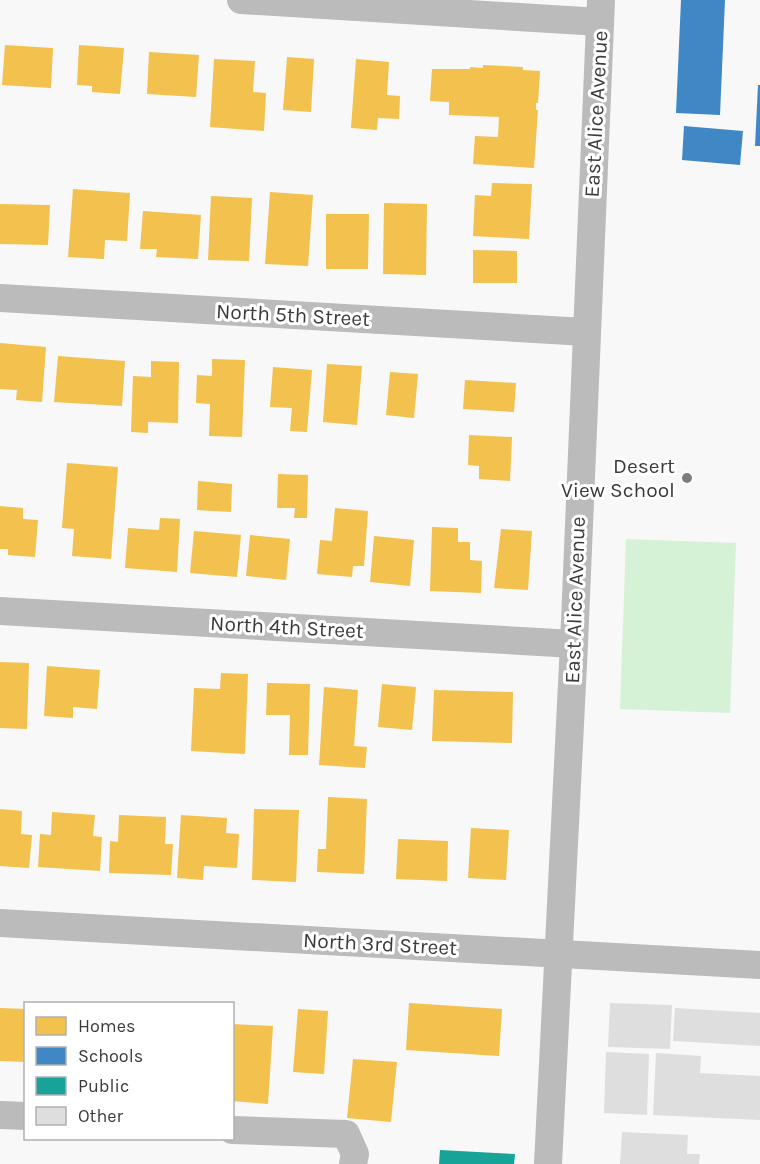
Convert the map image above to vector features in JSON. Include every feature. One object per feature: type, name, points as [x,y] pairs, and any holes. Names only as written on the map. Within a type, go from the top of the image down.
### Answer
[{"type":"street","points":[[241,0],[601,11]]},
{"type":"street","name":"East Alice Avenue","points":[[548,1164],[574,644],[601,11]]},
{"type":"street","name":"North 5th Street","points":[[0,298],[586,332]]},
{"type":"street","name":"North 4th Street","points":[[0,611],[574,644]]},
{"type":"street","name":"North 3rd Street","points":[[0,923],[760,964]]},
{"type":"street","points":[[0,1115],[24,1116]]},
{"type":"street","points":[[234,1130],[346,1134],[355,1154],[353,1164]]},
{"type":"green space","points":[[626,539],[736,543],[730,713],[620,709]]},
{"type":"building: Homes","points":[[5,45],[53,48],[51,88],[2,85]]},
{"type":"building: Homes","points":[[79,45],[124,48],[120,94],[92,92],[92,86],[77,85]]},
{"type":"building: Homes","points":[[149,52],[199,55],[196,97],[147,94]]},
{"type":"building: Homes","points":[[287,57],[314,59],[311,112],[283,110]]},
{"type":"building: Homes","points":[[214,59],[255,61],[253,92],[266,93],[264,131],[210,127]]},
{"type":"building: Homes","points":[[356,59],[389,62],[387,95],[400,96],[399,119],[378,118],[377,130],[351,128]]},
{"type":"building: Homes","points":[[483,65],[523,67],[523,70],[540,71],[538,103],[536,103],[536,110],[538,110],[534,168],[473,164],[475,136],[498,137],[499,117],[449,115],[449,102],[430,101],[432,69],[483,68]]},
{"type":"building: Homes","points":[[492,183],[532,184],[529,239],[473,236],[475,195],[491,196]]},
{"type":"building: Homes","points":[[73,189],[130,193],[127,241],[105,240],[104,259],[68,257]]},
{"type":"building: Homes","points":[[270,192],[313,195],[308,266],[265,264]]},
{"type":"building: Homes","points":[[211,196],[252,198],[249,261],[208,260]]},
{"type":"building: Homes","points":[[384,203],[427,204],[426,275],[383,274]]},
{"type":"building: Homes","points":[[0,204],[50,205],[48,245],[0,244]]},
{"type":"building: Homes","points":[[143,211],[201,215],[198,259],[156,257],[157,249],[140,249]]},
{"type":"building: Homes","points":[[326,214],[369,214],[368,269],[326,269]]},
{"type":"building: Homes","points":[[473,250],[517,251],[517,283],[473,283]]},
{"type":"building: Homes","points":[[0,343],[46,347],[42,402],[16,400],[17,390],[0,389]]},
{"type":"building: Homes","points":[[58,356],[125,361],[122,406],[54,402]]},
{"type":"building: Homes","points":[[212,359],[245,360],[242,437],[209,436],[210,404],[196,403],[197,375],[212,376]]},
{"type":"building: Homes","points":[[151,361],[179,362],[178,423],[148,422],[148,433],[131,432],[133,376],[151,377]]},
{"type":"building: Homes","points":[[327,364],[362,366],[357,425],[323,422]]},
{"type":"building: Homes","points":[[273,367],[312,370],[307,432],[290,431],[292,408],[270,407]]},
{"type":"building: Homes","points":[[390,372],[418,374],[414,418],[386,415]]},
{"type":"building: Homes","points":[[465,380],[516,383],[514,412],[463,409]]},
{"type":"building: Homes","points":[[469,435],[512,437],[510,481],[479,479],[479,466],[468,465]]},
{"type":"building: Homes","points":[[67,463],[118,467],[111,559],[72,556],[74,529],[62,528]]},
{"type":"building: Homes","points":[[278,474],[308,475],[307,518],[294,518],[295,508],[277,508]]},
{"type":"building: Homes","points":[[198,481],[232,484],[231,512],[197,510]]},
{"type":"building: Homes","points":[[0,506],[23,508],[23,519],[38,520],[35,557],[8,555],[8,549],[0,549]]},
{"type":"building: Homes","points":[[335,508],[368,511],[364,566],[353,566],[352,577],[317,574],[320,540],[332,541]]},
{"type":"building: Homes","points":[[160,518],[180,519],[177,572],[125,568],[128,528],[159,530]]},
{"type":"building: Homes","points":[[432,527],[458,528],[458,542],[470,542],[470,560],[482,561],[481,593],[430,591]]},
{"type":"building: Homes","points":[[501,529],[532,531],[528,590],[494,588]]},
{"type":"building: Homes","points":[[194,531],[241,535],[237,577],[190,573]]},
{"type":"building: Homes","points":[[250,535],[290,539],[286,580],[246,576]]},
{"type":"building: Homes","points":[[374,536],[414,540],[410,586],[370,582]]},
{"type":"building: Homes","points":[[0,662],[29,663],[27,729],[0,728]]},
{"type":"building: Homes","points":[[47,666],[100,670],[97,709],[73,707],[73,718],[44,716]]},
{"type":"building: Homes","points":[[221,673],[248,674],[245,754],[191,751],[194,688],[220,689]]},
{"type":"building: Homes","points":[[267,683],[310,684],[308,755],[289,755],[290,715],[266,715]]},
{"type":"building: Homes","points":[[382,684],[416,687],[412,730],[378,727]]},
{"type":"building: Homes","points":[[324,687],[358,690],[354,746],[367,747],[365,768],[319,765]]},
{"type":"building: Homes","points":[[434,690],[513,692],[512,743],[432,741]]},
{"type":"building: Homes","points":[[328,797],[367,799],[364,874],[317,872],[318,849],[326,849]]},
{"type":"building: Homes","points":[[0,809],[22,811],[21,834],[32,835],[29,868],[0,866]]},
{"type":"building: Homes","points":[[254,809],[299,810],[296,882],[252,880]]},
{"type":"building: Homes","points":[[52,812],[95,815],[93,836],[102,837],[100,871],[38,867],[40,834],[51,835]]},
{"type":"building: Homes","points":[[119,815],[166,817],[165,844],[173,844],[171,875],[109,873],[110,841],[118,842]]},
{"type":"building: Homes","points":[[181,815],[227,818],[226,833],[239,834],[237,868],[204,866],[203,880],[177,878]]},
{"type":"building: Homes","points":[[471,828],[509,830],[506,880],[468,878]]},
{"type":"building: Homes","points":[[398,839],[448,841],[447,881],[396,879]]},
{"type":"building: Homes","points":[[409,1003],[502,1009],[499,1056],[406,1050]]},
{"type":"building: Homes","points":[[0,1008],[24,1009],[24,1062],[0,1061]]},
{"type":"building: Homes","points":[[298,1009],[328,1011],[324,1074],[293,1072]]},
{"type":"building: Homes","points":[[234,1024],[273,1026],[268,1104],[234,1101]]},
{"type":"building: Homes","points":[[353,1059],[397,1062],[391,1122],[347,1118]]},
{"type":"building: Schools","points":[[681,0],[725,0],[720,115],[676,113]]},
{"type":"building: Schools","points":[[758,85],[760,85],[760,146],[755,146]]},
{"type":"building: Schools","points":[[684,126],[743,131],[740,165],[682,160]]},
{"type":"building: Public","points":[[440,1150],[515,1154],[514,1164],[439,1164]]},
{"type":"building: Other","points":[[610,1003],[672,1005],[670,1049],[608,1047]]},
{"type":"building: Other","points":[[675,1008],[760,1013],[760,1046],[673,1041]]},
{"type":"building: Other","points":[[606,1052],[649,1054],[647,1115],[604,1113]]},
{"type":"building: Other","points":[[656,1053],[701,1056],[700,1073],[760,1076],[760,1120],[653,1115]]},
{"type":"building: Other","points":[[622,1132],[688,1135],[687,1154],[700,1154],[699,1164],[620,1164]]},
{"type":"place","name":"Desert View School","points":[[687,478]]}]
